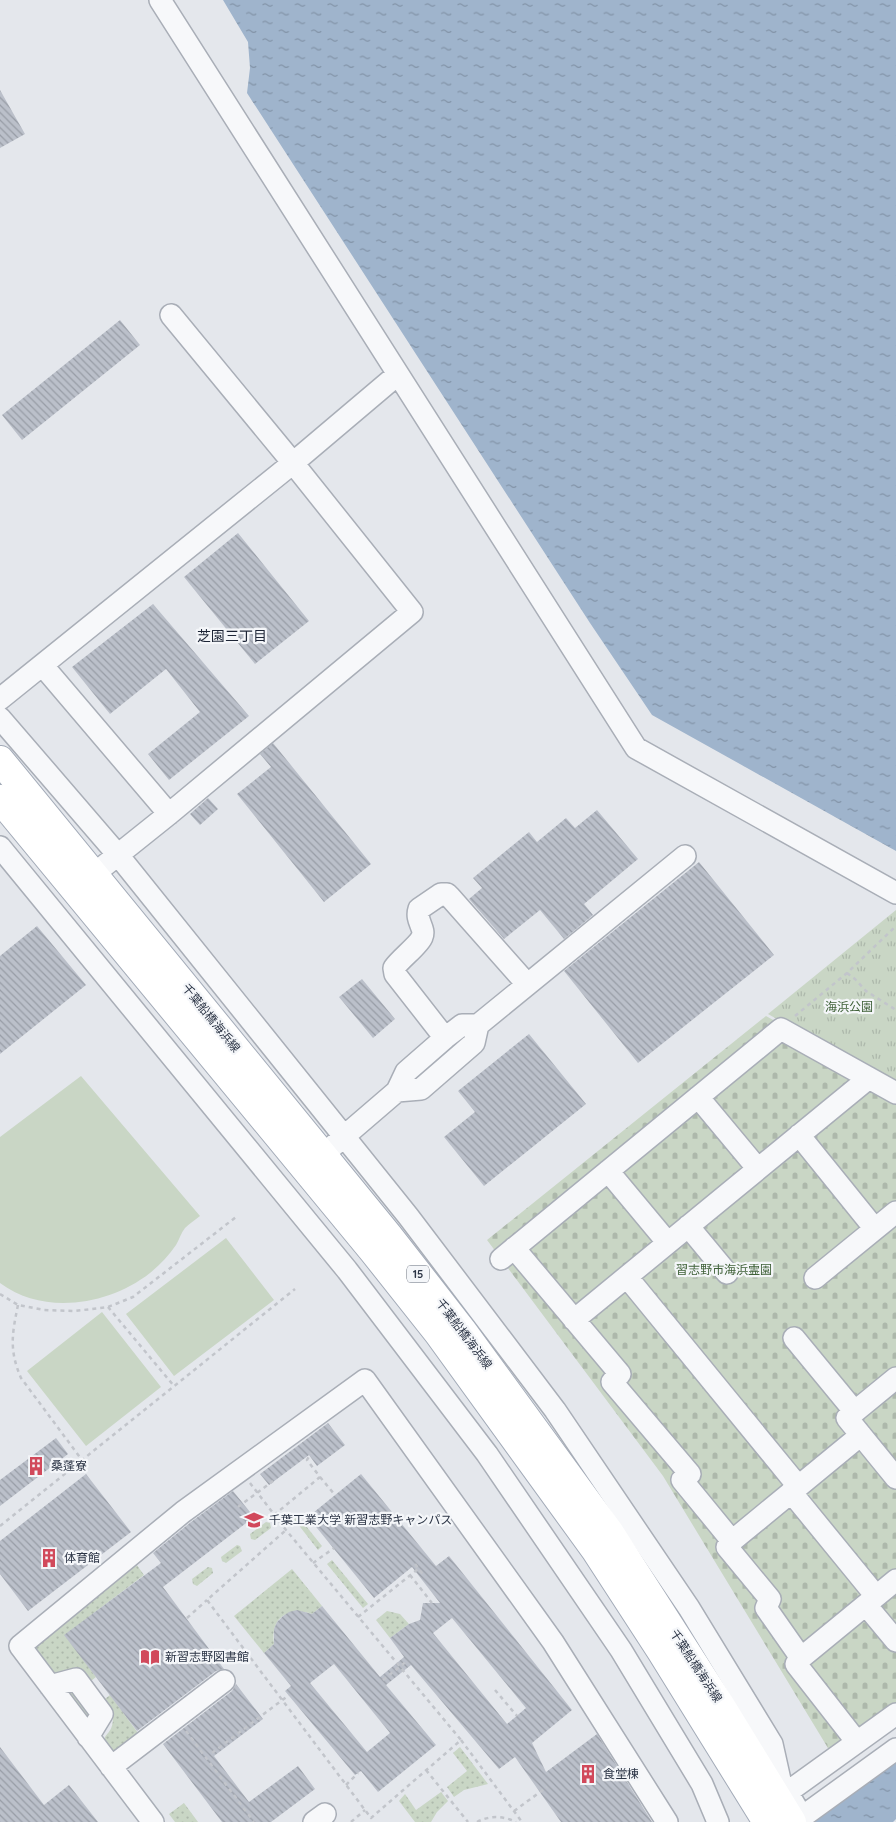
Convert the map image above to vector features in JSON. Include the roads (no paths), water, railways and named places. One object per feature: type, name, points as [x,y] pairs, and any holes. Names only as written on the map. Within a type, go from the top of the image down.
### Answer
[{"type":"main road","name":"千葉船橋海浜線","points":[[0,760],[388,1235],[462,1330],[610,1534],[721,1706],[777,1804]]},
{"type":"main road","name":"千葉船橋海浜線","points":[[0,799],[438,1333],[596,1551],[660,1650],[792,1822]]},
{"type":"street","points":[[160,0],[636,748],[896,893]]},
{"type":"street","points":[[94,874],[412,612],[293,463],[170,315]]},
{"type":"street","points":[[0,699],[293,463],[397,375]]},
{"type":"street","points":[[42,666],[169,814]]},
{"type":"street","points":[[0,718],[118,855],[408,1216],[555,1410],[689,1608],[772,1744],[780,1780],[777,1804]]},
{"type":"street","points":[[0,847],[347,1270],[487,1454],[621,1650],[702,1784],[718,1822]]},
{"type":"street","points":[[397,1092],[421,1089],[474,1043],[478,1025],[685,856]]},
{"type":"street","points":[[445,1038],[395,974],[394,968],[422,937],[422,930],[417,917],[419,910],[441,894],[447,894],[450,897],[527,984]]},
{"type":"street","points":[[322,1155],[397,1092],[406,1072],[445,1038],[462,1025],[478,1025]]},
{"type":"street","points":[[732,1541],[682,1480],[690,1474],[612,1382],[620,1374],[574,1320],[508,1254],[781,1028],[896,1093]]},
{"type":"street","points":[[574,1320],[869,1078]]},
{"type":"street","points":[[698,1097],[758,1169]]},
{"type":"street","points":[[799,1135],[875,1229]]},
{"type":"street","points":[[608,1171],[668,1243]]},
{"type":"street","points":[[815,1278],[896,1212]]},
{"type":"street","points":[[688,1226],[727,1273]]},
{"type":"street","points":[[627,1277],[795,1489],[871,1600],[896,1641]]},
{"type":"street","points":[[794,1338],[855,1412]]},
{"type":"street","points":[[896,1378],[847,1418],[896,1478]]},
{"type":"street","points":[[152,1822],[20,1646],[183,1512],[364,1380],[553,1642],[667,1822]]},
{"type":"street","points":[[801,1658],[766,1608],[770,1599],[727,1546],[861,1435]]},
{"type":"street","points":[[853,1737],[796,1664],[896,1580]]},
{"type":"street","points":[[111,1767],[224,1681]]},
{"type":"street","points":[[777,1804],[896,1714]]},
{"type":"street","points":[[777,1804],[802,1817],[896,1749]]},
{"type":"water","points":[[223,0],[896,0],[896,851],[652,715],[590,623],[247,93],[250,68],[248,42]]},
{"type":"water","points":[[896,1759],[896,1819],[893,1822],[806,1822]]},
{"type":"place","name":"桑蓬寮","points":[[36,1466]]},
{"type":"place","name":"千葉工業大学 新習志野キャンパス","points":[[254,1520]]},
{"type":"place","name":"体育館","points":[[49,1558]]},
{"type":"place","name":"新習志野図書館","points":[[150,1657]]},
{"type":"place","name":"食堂棟","points":[[588,1774]]},
{"type":"district","name":"芝園三丁目","points":[[232,636]]},
{"type":"park label","name":"海浜公園","points":[[849,1007]]},
{"type":"park label","name":"習志野市海浜霊園","points":[[724,1270]]}]
